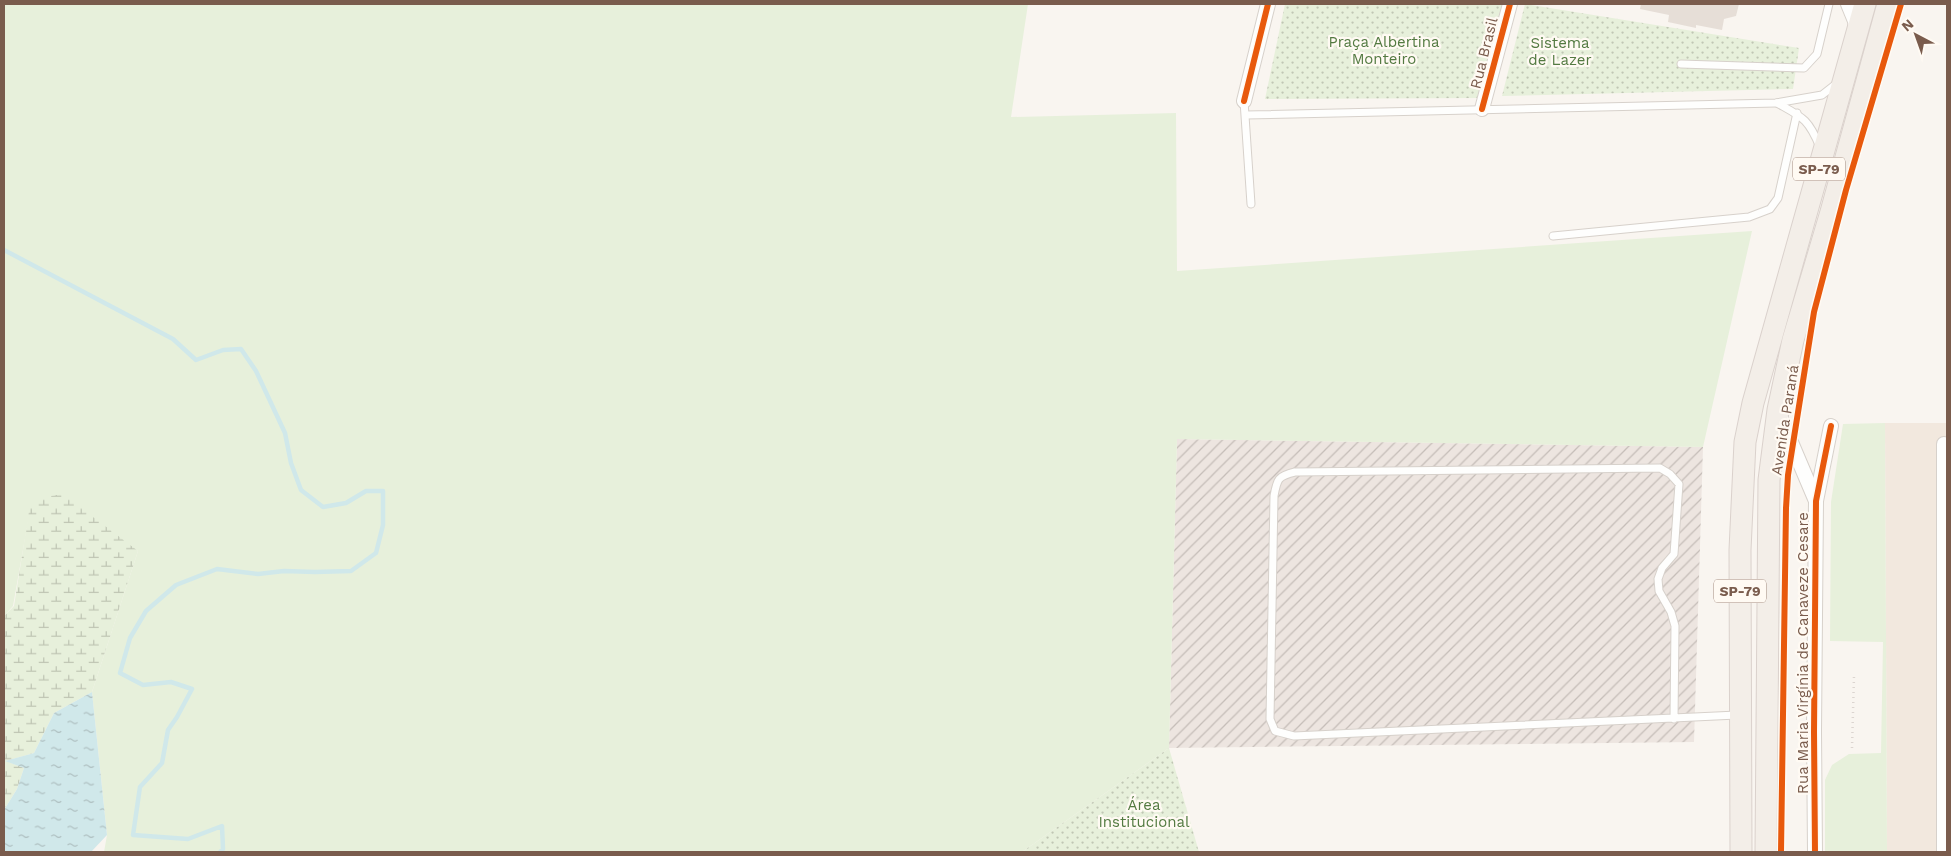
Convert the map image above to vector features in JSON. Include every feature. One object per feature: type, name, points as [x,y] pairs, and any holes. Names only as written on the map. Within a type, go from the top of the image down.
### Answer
[{"type":"main road","name":"Avenida Paraná","points":[[1741,852],[1740,550],[1745,442],[1752,403],[1865,4]]},
{"type":"main road","name":"Avenida Paraná","points":[[1766,852],[1769,480],[1778,410],[1793,340],[1831,212],[1888,4]]},
{"type":"street","points":[[1245,108],[1268,4]]},
{"type":"street","name":"Rua Brasil","points":[[1482,109],[1510,4]]},
{"type":"street","name":"Avenida Paraná","points":[[1848,4],[1855,21],[1856,36]]},
{"type":"street","name":"Rua Maria Virgínia de Canaveze Cesare","points":[[1778,410],[1816,501]]},
{"type":"street","name":"Rua Maria Virgínia de Canaveze Cesare","points":[[1815,852],[1816,501],[1831,426]]},
{"type":"street","points":[[1944,444],[1944,852]]},
{"type":"lane","points":[[1681,64],[1804,68],[1817,54],[1829,4]]},
{"type":"lane","points":[[1251,204],[1245,108],[1482,109],[1776,103],[1822,95],[1846,75]]},
{"type":"lane","points":[[1776,103],[1800,115],[1810,126],[1823,154]]},
{"type":"lane","points":[[1553,236],[1749,217],[1770,209],[1778,198],[1797,113]]},
{"type":"lane","points":[[1674,719],[1675,626],[1671,612],[1659,591],[1658,579],[1662,568],[1674,554],[1679,484],[1670,474],[1660,468],[1295,472],[1282,475],[1276,482],[1274,496],[1270,719],[1275,731],[1294,736],[1674,719],[1740,715]]},
{"type":"path","points":[[1852,748],[1854,676]]},
{"type":"shaded area","points":[[1885,423],[1947,423],[1947,852],[1887,852]]},
{"type":"shaded area","points":[[1177,439],[1703,447],[1694,742],[1169,748]]},
{"type":"green space","points":[[4,4],[1028,4],[1011,117],[1176,113],[1177,271],[1752,231],[1703,447],[1177,439],[1169,748],[1022,852],[104,852],[107,835],[92,692],[138,551],[32,499],[13,606],[4,616]]},
{"type":"green space","name":"Praça Albertina Monteiro","points":[[1285,4],[1505,4],[1480,98],[1265,99]]},
{"type":"green space","name":"Sistema de Lazer","points":[[1525,4],[1799,48],[1793,89],[1502,96]]},
{"type":"green space","points":[[1885,423],[1887,852],[1825,852],[1825,780],[1832,765],[1849,754],[1881,753],[1883,642],[1830,641],[1831,502],[1843,424]]},
{"type":"green space","points":[[63,494],[138,551],[92,692],[54,713],[34,753],[6,761],[24,768],[17,789],[4,810],[4,616],[14,606],[31,499]]},
{"type":"green space","name":"Área Institucional","points":[[1169,748],[1199,852],[1022,852]]},
{"type":"water","points":[[92,692],[107,835],[91,852],[4,852],[4,810],[17,789],[24,768],[5,761],[34,753],[54,713]]},
{"type":"building","points":[[1641,4],[1739,4],[1736,16],[1724,19],[1722,30],[1696,25],[1696,28],[1668,22],[1669,15],[1640,9]]},
{"type":"waterway","points":[[4,250],[173,339],[196,360],[223,350],[241,349],[256,371],[285,433],[291,463],[301,490],[323,507],[346,503],[366,491],[383,491],[383,525],[376,553],[351,571],[284,571],[258,574],[217,569],[176,585],[146,611],[130,638],[120,673],[143,685],[171,682],[192,689],[168,730],[162,763],[140,787],[133,835],[188,839],[222,826],[223,849],[220,852]]},
{"type":"cycle path","points":[[1244,101],[1268,4]]},
{"type":"cycle path","points":[[1482,109],[1510,4]]},
{"type":"cycle path","points":[[1781,852],[1788,475],[1814,312],[1846,190],[1901,4]]},
{"type":"cycle path","points":[[1815,852],[1816,501],[1831,426]]}]
